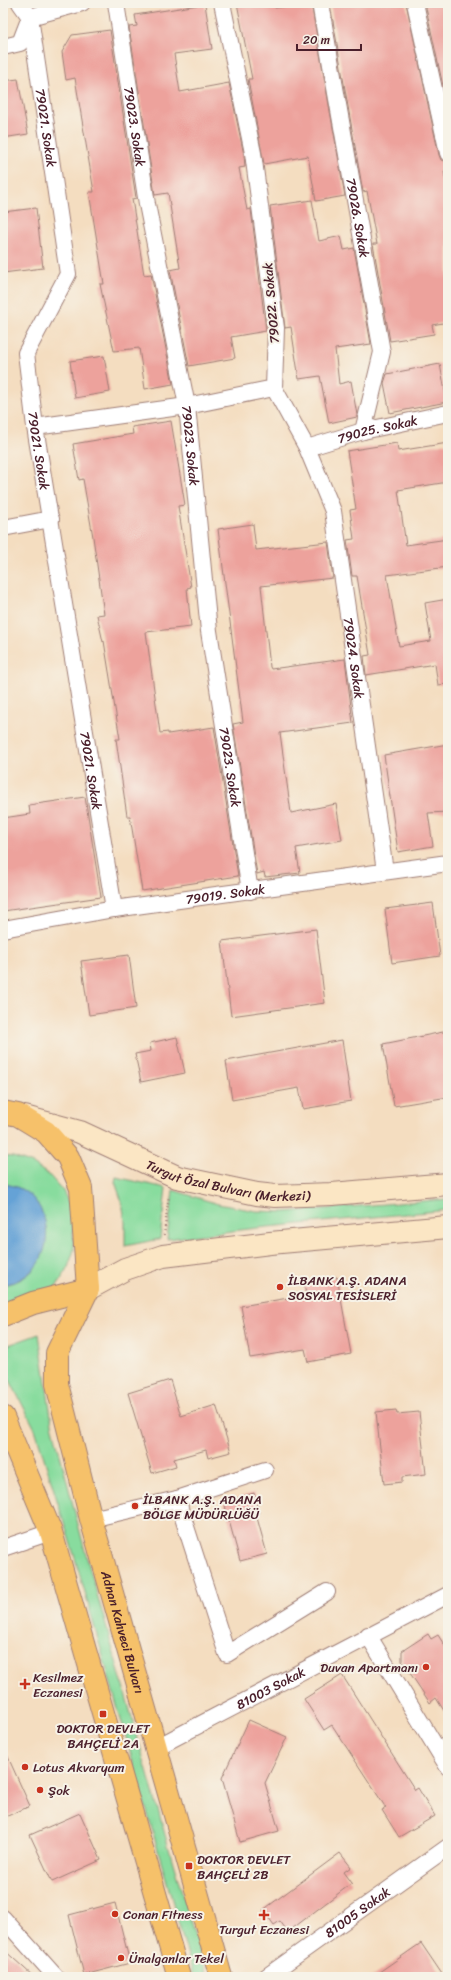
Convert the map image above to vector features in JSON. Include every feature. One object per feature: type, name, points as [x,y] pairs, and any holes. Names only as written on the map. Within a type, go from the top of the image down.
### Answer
[{"type":"main road","name":"Turgut Özal Bulvarı (Merkezi)","points":[[8,1110],[80,1132],[177,1177],[257,1194],[275,1196],[332,1194],[448,1184]]},
{"type":"main road","points":[[8,1110],[46,1132],[68,1157],[81,1188],[88,1289]]},
{"type":"main road","points":[[3,1315],[33,1302],[88,1289],[125,1269],[163,1256],[270,1243],[448,1226]]},
{"type":"main road","name":"Adnan Kahveci Bulvarı","points":[[88,1289],[57,1353],[57,1384],[91,1519],[221,1977]]},
{"type":"main road","points":[[3,1417],[51,1532],[179,1977]]},
{"type":"street","name":"79021. Sokak","points":[[20,3],[30,17],[68,274],[26,353],[35,427],[114,909]]},
{"type":"street","points":[[3,47],[20,42],[30,17],[82,3]]},
{"type":"street","name":"79023. Sokak","points":[[116,3],[147,204],[187,406],[209,631],[250,890]]},
{"type":"street","name":"79022. Sokak","points":[[222,3],[253,153],[276,328],[274,388]]},
{"type":"street","name":"79026. Sokak","points":[[320,3],[382,352],[364,430]]},
{"type":"street","points":[[415,3],[448,148]]},
{"type":"street","points":[[35,427],[187,406],[274,388]]},
{"type":"street","name":"79024. Sokak","points":[[274,388],[307,448],[332,511],[385,871]]},
{"type":"street","name":"79025. Sokak","points":[[307,448],[364,430],[448,413]]},
{"type":"street","points":[[3,528],[51,519]]},
{"type":"street","name":"79019. Sokak","points":[[3,929],[114,909],[385,871],[448,864]]},
{"type":"street","points":[[91,1519],[177,1499],[264,1470]]},
{"type":"street","points":[[177,1499],[227,1654],[327,1592]]},
{"type":"street","points":[[3,1548],[51,1532]]},
{"type":"street","name":"81003 Sokak","points":[[156,1748],[448,1595]]},
{"type":"street","points":[[368,1636],[448,1767]]},
{"type":"street","name":"81005 Sokak","points":[[266,1977],[448,1847]]},
{"type":"street","points":[[3,1918],[56,1977]]},
{"type":"path","points":[[164,1239],[169,1190]]},
{"type":"green space","points":[[3,1156],[13,1157],[33,1164],[49,1175],[63,1191],[72,1210],[74,1250],[67,1270],[56,1287],[3,1313],[3,1285],[20,1280],[34,1269],[7,1184],[3,1184]]},
{"type":"green space","points":[[116,1177],[166,1188],[160,1239],[125,1246],[125,1221],[122,1202],[115,1182]]},
{"type":"green space","points":[[173,1190],[218,1204],[256,1211],[284,1212],[448,1199],[448,1210],[257,1228],[167,1239]]},
{"type":"green space","points":[[39,1334],[52,1424],[86,1555],[173,1863],[207,1977],[194,1977],[75,1558],[35,1429],[3,1367],[3,1347]]},
{"type":"water","points":[[3,1184],[21,1189],[34,1200],[43,1215],[46,1232],[44,1249],[37,1265],[23,1278],[3,1285]]},
{"type":"building","points":[[237,3],[274,3],[275,8],[311,3],[345,196],[316,201],[308,156],[264,164],[248,79],[252,79]]},
{"type":"building","points":[[406,3],[439,155],[441,160],[448,162],[448,171],[444,171],[448,194],[448,322],[432,325],[434,334],[390,341],[373,244],[377,244],[367,191],[363,192],[330,4]]},
{"type":"building","points":[[425,3],[448,3],[448,109]]},
{"type":"building","points":[[205,4],[212,49],[174,54],[180,92],[229,83],[244,155],[245,167],[239,168],[247,210],[251,209],[266,331],[231,337],[235,358],[189,366],[170,270],[180,268],[168,193],[155,195],[129,27],[137,26],[135,15]]},
{"type":"building","points":[[110,30],[136,198],[132,199],[144,275],[151,274],[173,384],[145,389],[139,348],[114,351],[100,284],[104,284],[89,192],[94,192],[75,78],[66,80],[62,52],[72,35]]},
{"type":"building","points":[[18,79],[28,134],[3,138],[3,81]]},
{"type":"building","points":[[312,200],[319,241],[341,236],[344,250],[354,248],[371,344],[335,349],[339,384],[351,381],[357,417],[329,423],[320,376],[299,379],[291,327],[285,328],[270,206]]},
{"type":"building","points":[[36,208],[43,268],[3,273],[3,212]]},
{"type":"building","points":[[104,356],[110,392],[75,398],[70,361]]},
{"type":"building","points":[[440,364],[447,402],[390,413],[384,383],[387,374]]},
{"type":"building","points":[[171,421],[185,505],[178,506],[191,587],[187,588],[191,627],[146,632],[160,733],[168,732],[168,734],[214,727],[238,876],[142,891],[130,816],[127,816],[116,739],[120,739],[104,641],[103,642],[97,615],[104,614],[93,537],[83,479],[79,480],[73,444],[133,434],[132,427]]},
{"type":"building","points":[[397,443],[398,451],[448,443],[448,482],[398,490],[406,545],[448,539],[448,567],[387,575],[399,646],[431,641],[425,603],[448,599],[448,684],[438,685],[435,664],[366,675],[364,656],[370,655],[357,576],[352,576],[347,540],[354,539],[350,510],[356,509],[347,451]]},
{"type":"building","points":[[253,524],[256,550],[328,542],[333,578],[261,586],[270,667],[271,669],[345,659],[353,723],[280,733],[291,813],[336,804],[342,840],[296,848],[300,873],[265,877],[264,872],[257,874],[233,724],[243,722],[218,529]]},
{"type":"building","points":[[448,744],[448,812],[428,813],[433,846],[398,852],[384,755]]},
{"type":"building","points":[[85,797],[101,897],[3,911],[3,818],[30,814],[29,805]]},
{"type":"building","points":[[433,903],[440,956],[392,963],[385,909]]},
{"type":"building","points":[[316,929],[325,1003],[231,1016],[222,941]]},
{"type":"building","points":[[129,955],[136,1008],[89,1015],[81,961]]},
{"type":"building","points":[[448,1031],[448,1097],[394,1106],[383,1044]]},
{"type":"building","points":[[177,1037],[185,1073],[141,1082],[135,1054],[151,1051],[150,1043]]},
{"type":"building","points":[[342,1040],[351,1101],[303,1109],[299,1088],[232,1100],[226,1061]]},
{"type":"building","points":[[337,1277],[351,1354],[308,1362],[305,1349],[250,1358],[241,1306],[306,1295],[304,1283]]},
{"type":"building","points":[[170,1380],[181,1416],[216,1405],[231,1452],[208,1458],[206,1450],[174,1459],[176,1466],[152,1473],[128,1393]]},
{"type":"building","points":[[396,1410],[397,1414],[419,1412],[426,1474],[402,1477],[402,1482],[384,1484],[376,1412]]},
{"type":"building","points":[[254,1493],[259,1513],[256,1514],[267,1554],[240,1561],[224,1502]]},
{"type":"building","name":"Duvan Apartmanı","points":[[428,1634],[431,1639],[438,1635],[448,1651],[448,1717],[436,1698],[430,1703],[402,1661],[402,1651]]},
{"type":"building","points":[[342,1675],[415,1790],[418,1788],[435,1816],[399,1837],[382,1810],[386,1808],[332,1725],[324,1730],[304,1699]]},
{"type":"building","points":[[249,1720],[287,1737],[265,1783],[279,1831],[240,1842],[222,1778]]},
{"type":"building","points":[[3,1746],[30,1806],[3,1818]]},
{"type":"building","points":[[80,1813],[101,1860],[52,1882],[30,1835]]},
{"type":"building","points":[[340,1853],[351,1867],[344,1872],[352,1883],[288,1932],[280,1921],[274,1925],[263,1910]]},
{"type":"building","points":[[115,1903],[130,1963],[84,1975],[69,1915]]},
{"type":"building","points":[[421,1943],[444,1977],[372,1977]]},
{"type":"building","points":[[3,1949],[34,1977],[3,1977]]},
{"type":"place","name":"İLBANK A.Ş. ADANA SOSYAL TESİSLERİ","points":[[280,1287]]},
{"type":"place","name":"İLBANK A.Ş. ADANA BÖLGE MÜDÜRLÜĞÜ","points":[[135,1506]]},
{"type":"place","name":"Duvan Apartmanı","points":[[426,1667]]},
{"type":"place","name":"Kesilmez Eczanesi","points":[[25,1684]]},
{"type":"place","name":"DOKTOR DEVLET BAHÇELİ 2A","points":[[103,1714]]},
{"type":"place","name":"Lotus Akvaryum","points":[[25,1767]]},
{"type":"place","name":"Şok","points":[[40,1790]]},
{"type":"place","name":"DOKTOR DEVLET BAHÇELİ 2B","points":[[189,1866]]},
{"type":"place","name":"Conan Fitness","points":[[115,1914]]},
{"type":"place","name":"Turgut Eczanesi","points":[[264,1915]]},
{"type":"place","name":"Ünalganlar Tekel","points":[[121,1958]]}]
